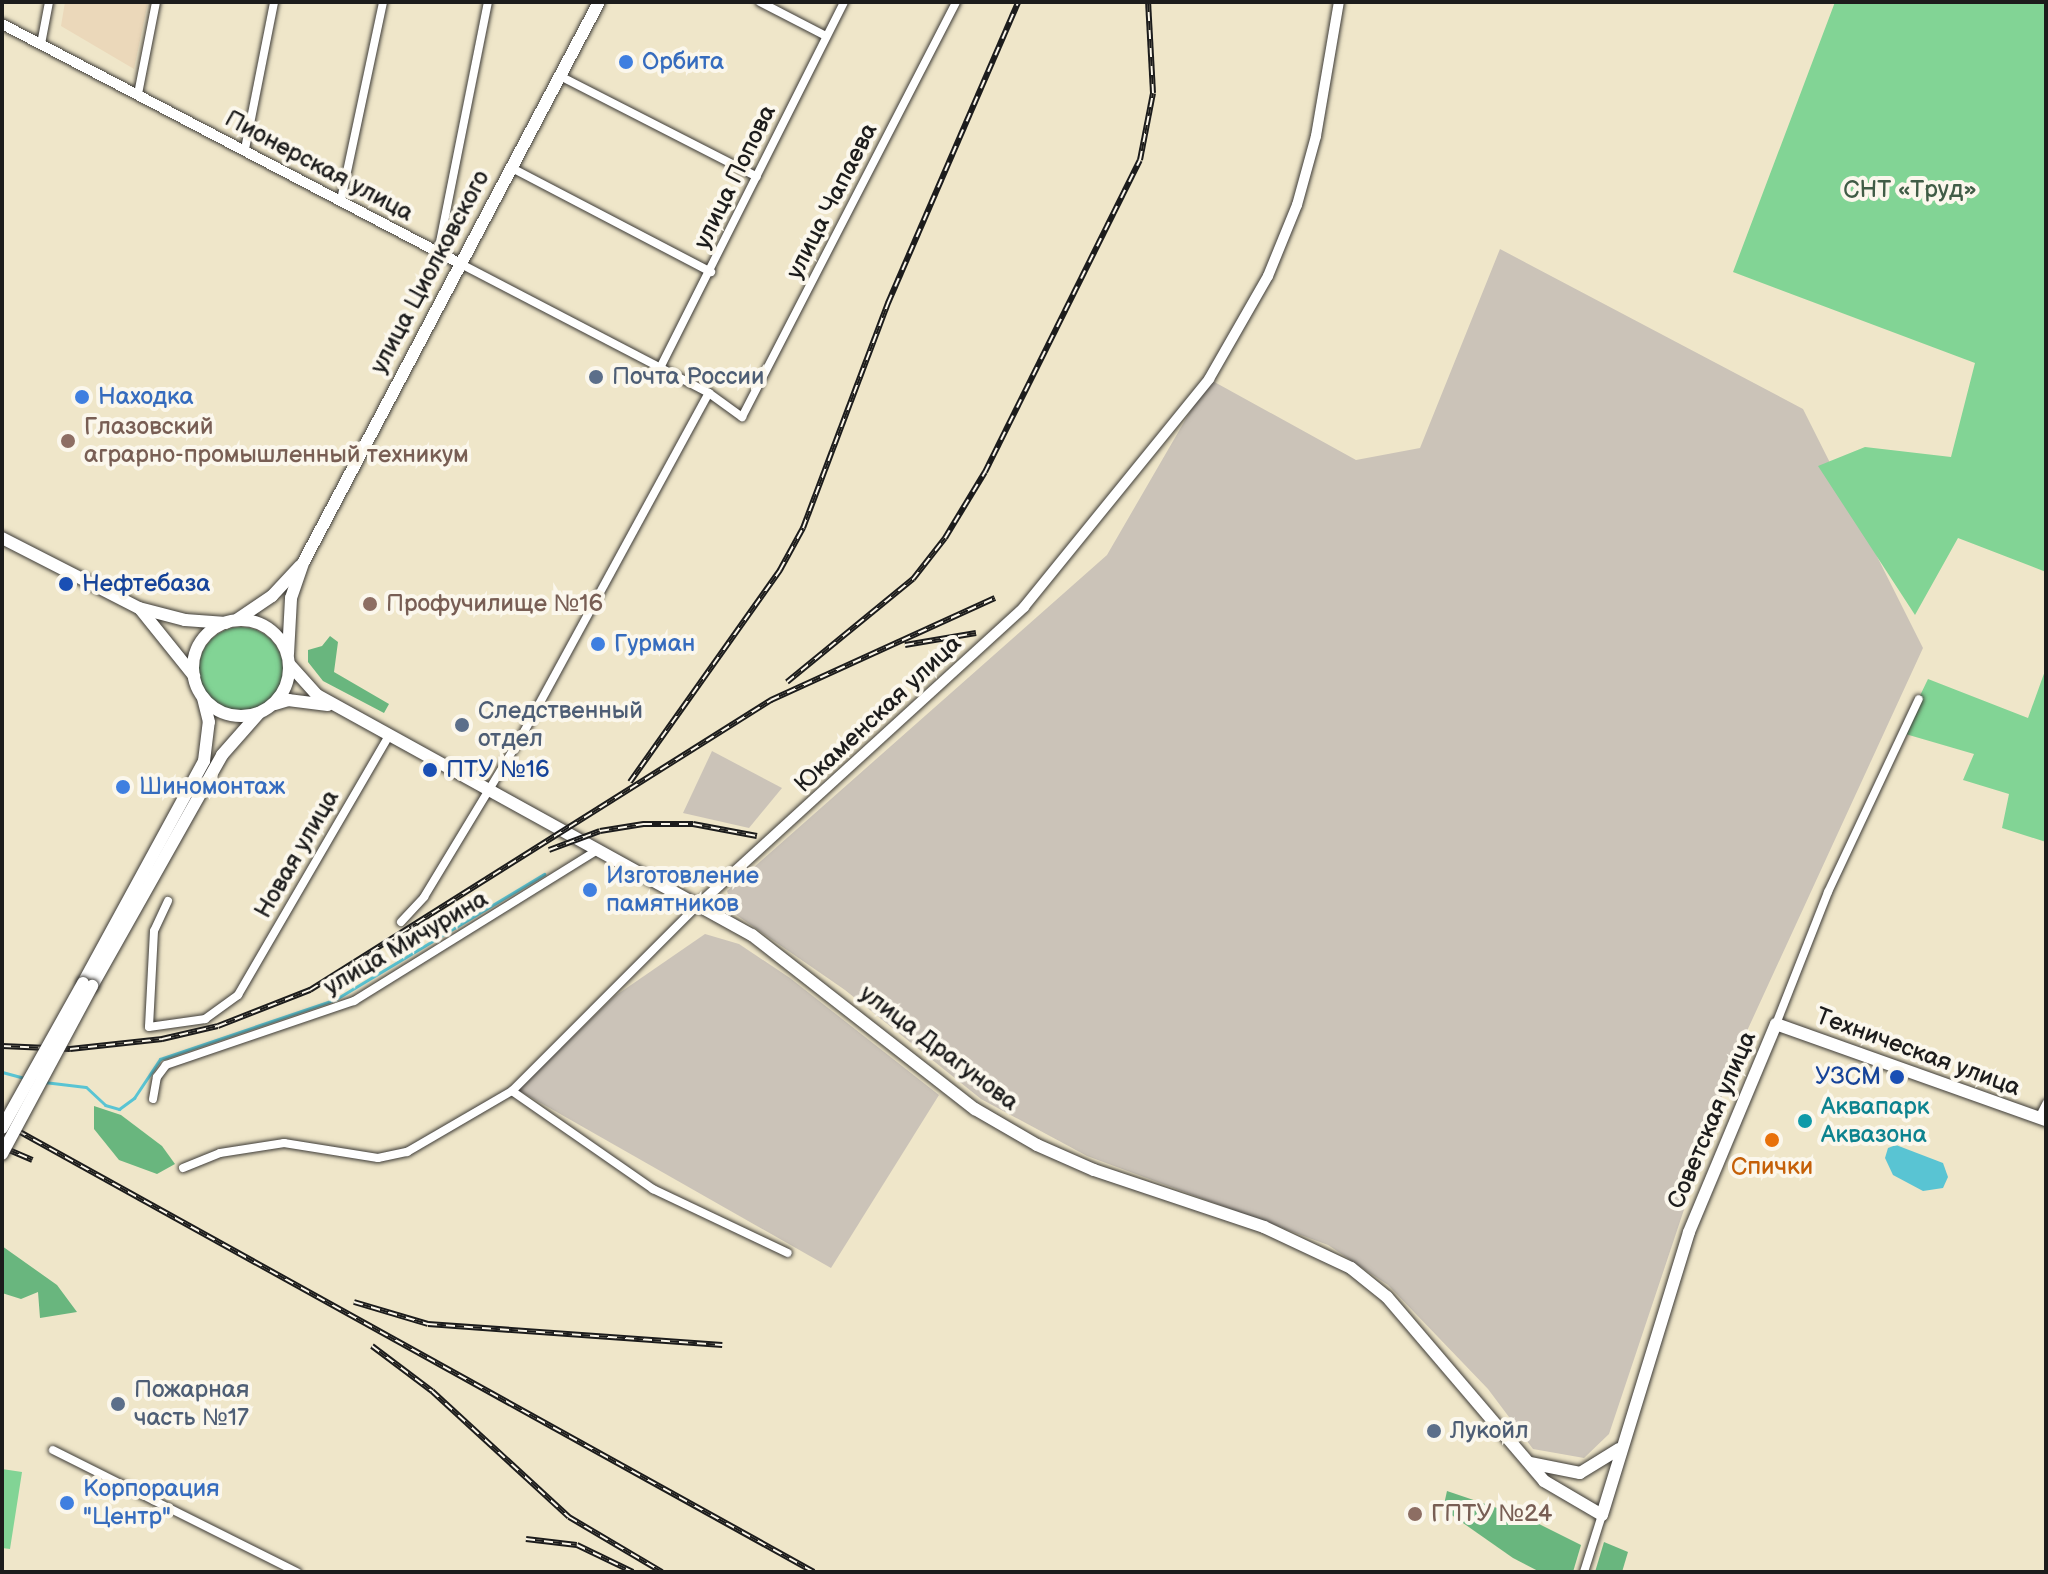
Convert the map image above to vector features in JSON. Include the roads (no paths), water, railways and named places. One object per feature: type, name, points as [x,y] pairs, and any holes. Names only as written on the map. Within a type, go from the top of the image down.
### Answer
[{"type":"main road","name":"улица Циолковского","points":[[289,659],[291,598],[303,563],[599,2]]},
{"type":"main road","points":[[2,538],[139,608],[185,620],[231,622],[269,629],[289,659],[285,689],[274,704],[259,713],[222,755],[2,1128]]},
{"type":"main road","name":"улица Циолковского","points":[[231,622],[272,596],[303,563]]},
{"type":"main road","points":[[2,1154],[204,761],[209,722],[194,676],[139,608]]},
{"type":"main road","points":[[194,676],[202,641],[231,622]]},
{"type":"main road","name":"улица Драгунова","points":[[289,659],[317,695],[752,935],[975,1109],[1037,1145],[1302,1242],[1351,1268],[1387,1297],[1524,1460],[1558,1493],[1602,1515]]},
{"type":"main road","points":[[203,698],[233,716],[259,713]]},
{"type":"main road","name":"улица Драгунова","points":[[274,704],[303,700],[342,709]]},
{"type":"main road","name":"Техническая улица","points":[[1776,1024],[2042,1119]]},
{"type":"main road","name":"Советская улица","points":[[1602,1515],[1689,1232],[1776,1024]]},
{"type":"main road","points":[[1524,1460],[1560,1473],[1580,1473],[1611,1458],[1624,1443]]},
{"type":"street","points":[[41,44],[49,2]]},
{"type":"street","points":[[138,94],[156,2]]},
{"type":"street","points":[[245,149],[274,2]]},
{"type":"street","points":[[341,200],[383,2]]},
{"type":"street","points":[[438,252],[488,2]]},
{"type":"street","points":[[760,2],[826,36]]},
{"type":"street","name":"улица Попова","points":[[660,368],[711,272],[844,2]]},
{"type":"street","name":"улица Чапаева","points":[[742,417],[956,2]]},
{"type":"street","name":"Юкаменская улица","points":[[183,1168],[220,1153],[284,1143],[378,1158],[407,1152],[512,1091],[698,905],[1031,599],[1209,379],[1268,276],[1297,205],[1316,136],[1339,2]]},
{"type":"street","name":"Пионерская улица","points":[[2,24],[709,393],[742,417]]},
{"type":"street","points":[[560,76],[757,177]]},
{"type":"street","points":[[510,167],[711,272]]},
{"type":"street","points":[[401,922],[424,897],[571,649],[709,393]]},
{"type":"street","name":"Советская улица","points":[[1776,1024],[1828,892],[1919,699]]},
{"type":"street","name":"Новая улица","points":[[168,901],[154,931],[149,1027],[205,1019],[238,995],[390,734]]},
{"type":"street","name":"улица Мичурина","points":[[153,1099],[157,1077],[166,1065],[354,1001],[598,850]]},
{"type":"street","points":[[512,1091],[653,1189],[788,1253]]},
{"type":"street","points":[[2042,1119],[2046,1104]]},
{"type":"street","points":[[53,1450],[297,1572]]},
{"type":"street","name":"Советская улица","points":[[1584,1572],[1602,1515]]},
{"type":"water","points":[[1896,1145],[1943,1163],[1948,1177],[1943,1188],[1923,1191],[1893,1175],[1885,1158],[1888,1148]]},
{"type":"waterway","points":[[44,1082],[86,1087],[105,1105],[119,1109],[134,1098],[160,1059],[336,999],[544,874]]},
{"type":"waterway","points":[[2,1072],[25,1078]]},
{"type":"railway","points":[[630,782],[780,570],[803,528],[888,303],[1018,2]]},
{"type":"railway","points":[[787,682],[913,579],[945,538],[985,472],[1140,160],[1153,93],[1148,2]]},
{"type":"railway","points":[[2,1046],[70,1049],[162,1039],[218,1026],[310,990],[771,700],[995,598]]},
{"type":"railway","points":[[905,645],[976,633]]},
{"type":"railway","points":[[549,850],[600,831],[643,824],[693,824],[757,836]]},
{"type":"railway","points":[[2,1122],[814,1572]]},
{"type":"railway","points":[[2,1147],[32,1160]]},
{"type":"railway","points":[[354,1302],[428,1324],[722,1345]]},
{"type":"railway","points":[[372,1346],[432,1391],[569,1517],[662,1572]]},
{"type":"railway","points":[[526,1539],[577,1545],[633,1572]]},
{"type":"place","name":"Орбита","points":[[626,62]]},
{"type":"place","name":"Почта России","points":[[596,377]]},
{"type":"place","name":"Находка","points":[[82,397]]},
{"type":"place","name":"Глазовский аграрно-промышленный техникум","points":[[68,441]]},
{"type":"place","name":"Нефтебаза","points":[[66,584]]},
{"type":"place","name":"Профучилище №16","points":[[370,604]]},
{"type":"place","name":"Гурман","points":[[598,644]]},
{"type":"place","name":"Следственный отдел","points":[[462,725]]},
{"type":"place","name":"ПТУ №16","points":[[430,770]]},
{"type":"place","name":"Шиномонтаж","points":[[123,787]]},
{"type":"place","name":"Изготовление памятников","points":[[590,890]]},
{"type":"place","name":"УЗСМ","points":[[1897,1077]]},
{"type":"place","name":"Аквапарк Аквазона","points":[[1805,1121]]},
{"type":"place","name":"Спички","points":[[1772,1140]]},
{"type":"place","name":"Пожарная часть №17","points":[[118,1404]]},
{"type":"place","name":"Лукойл","points":[[1434,1431]]},
{"type":"place","name":"Корпорация \"Центр\"","points":[[67,1503]]},
{"type":"place","name":"ГПТУ №24","points":[[1415,1514]]},
{"type":"park label","name":"СНТ «Труд»","points":[[1910,190]]}]
